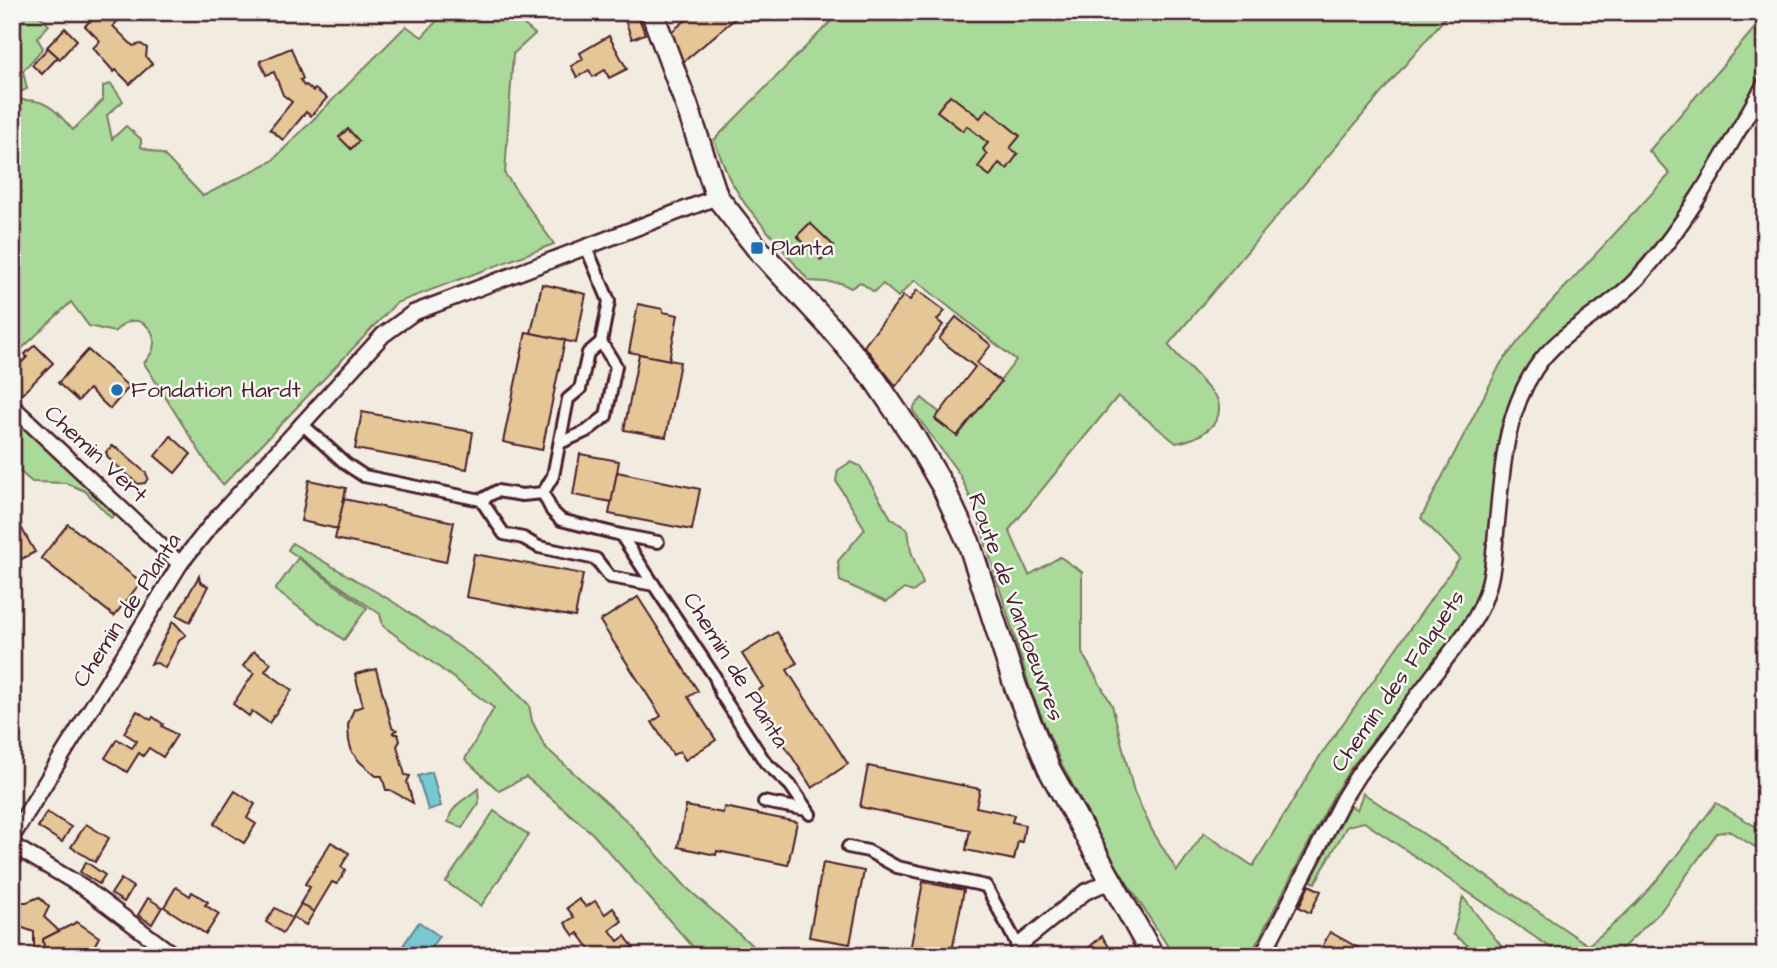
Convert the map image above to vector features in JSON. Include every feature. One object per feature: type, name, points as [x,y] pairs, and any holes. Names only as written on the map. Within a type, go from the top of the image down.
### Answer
[{"type":"main road","name":"Route de Vandoeuvres","points":[[652,12],[717,197],[757,248],[868,372],[901,415],[931,464],[969,543],[1014,683],[1049,769],[1153,956]]},
{"type":"street","name":"Chemin des Falquets","points":[[1262,956],[1348,790],[1482,607],[1492,572],[1506,437],[1534,370],[1559,341],[1618,298],[1637,279],[1698,200],[1765,84]]},
{"type":"street","name":"Chemin de Planta","points":[[12,837],[180,564],[215,520],[383,335],[413,313],[717,197]]},
{"type":"street","points":[[543,493],[553,476],[568,399],[580,389],[587,353],[601,342],[609,302],[586,247]]},
{"type":"street","points":[[559,443],[587,430],[606,416],[616,366],[601,342]]},
{"type":"street","name":"Chemin Vert","points":[[12,406],[180,564]]},
{"type":"street","points":[[301,423],[346,464],[364,476],[481,500],[497,491],[522,495],[543,493]]},
{"type":"street","points":[[543,493],[552,511],[561,520],[658,542]]},
{"type":"street","name":"Chemin de Planta","points":[[481,500],[504,534],[523,538],[539,547],[596,559],[610,577],[654,585]]},
{"type":"street","name":"Chemin de Planta","points":[[621,535],[715,677],[721,694],[765,762],[790,785],[808,812],[764,802]]},
{"type":"street","points":[[12,845],[83,887],[175,956]]},
{"type":"street","points":[[848,847],[868,850],[897,867],[986,886],[1018,946],[1085,892],[1110,881]]},
{"type":"green space","points":[[12,12],[36,12],[49,25],[37,38],[43,48],[23,71],[27,89],[13,95],[22,100],[41,102],[56,112],[73,130],[103,100],[103,86],[111,84],[123,101],[107,115],[112,139],[126,126],[141,139],[141,147],[164,155],[203,196],[272,161],[406,26],[422,37],[445,12],[509,12],[535,34],[513,54],[505,174],[554,244],[396,303],[223,485],[144,363],[154,343],[152,333],[146,325],[138,321],[128,322],[114,332],[89,326],[71,302],[12,358]]},
{"type":"green space","points":[[840,12],[1450,12],[1168,345],[1217,398],[1218,416],[1209,429],[1176,443],[1118,396],[1009,530],[1029,575],[1060,557],[1082,572],[1082,653],[1112,705],[1134,792],[1152,830],[1177,871],[1204,833],[1253,866],[1320,756],[1460,558],[1421,518],[1501,363],[1543,311],[1670,174],[1649,151],[1765,16],[1765,72],[1689,201],[1621,284],[1550,339],[1527,367],[1500,430],[1482,588],[1477,602],[1462,627],[1350,769],[1250,956],[1174,956],[1108,853],[1060,761],[1031,691],[975,508],[960,475],[914,412],[914,407],[922,398],[940,413],[936,419],[958,436],[1016,360],[915,280],[898,297],[883,284],[874,292],[860,282],[851,288],[841,283],[809,281],[745,204],[729,178],[714,140]]},
{"type":"green space","points":[[12,416],[115,515],[111,518],[85,491],[66,483],[32,482],[12,465]]},
{"type":"green space","points":[[851,462],[860,466],[891,518],[908,530],[911,551],[923,584],[913,592],[904,589],[886,602],[840,581],[838,561],[865,529],[836,481],[838,470]]},
{"type":"green space","points":[[292,543],[392,601],[495,671],[529,705],[532,721],[545,747],[627,821],[687,888],[764,956],[701,956],[592,833],[526,777],[499,791],[465,759],[494,708],[383,626],[380,614],[288,550]]},
{"type":"green space","points":[[298,558],[367,608],[344,640],[275,590]]},
{"type":"green space","points":[[478,789],[479,803],[462,828],[448,822],[458,804]]},
{"type":"green space","points":[[1363,793],[1588,945],[1642,897],[1716,803],[1765,832],[1765,853],[1729,831],[1717,833],[1660,912],[1614,956],[1563,956],[1364,822],[1347,826],[1315,883],[1311,881],[1350,805],[1357,810]]},
{"type":"green space","points":[[494,811],[529,835],[481,906],[446,882]]},
{"type":"green space","points":[[1463,897],[1509,956],[1482,956],[1453,934]]},
{"type":"water","points":[[432,772],[441,806],[428,810],[418,776]]},
{"type":"water","points":[[419,922],[439,936],[425,956],[396,956]]},
{"type":"building","points":[[98,12],[119,12],[123,15],[113,26],[133,46],[141,44],[147,48],[146,57],[152,64],[130,84],[116,70],[114,72],[93,48],[100,41],[85,26]]},
{"type":"building","points":[[696,12],[743,12],[682,63],[671,32]]},
{"type":"building","points":[[638,15],[645,34],[632,39],[625,20]]},
{"type":"building","points":[[65,28],[77,40],[60,59],[47,47]]},
{"type":"building","points":[[609,36],[627,69],[609,78],[605,70],[593,77],[589,70],[577,77],[571,66],[583,59],[580,53]]},
{"type":"building","points":[[48,48],[58,57],[42,74],[32,65]]},
{"type":"building","points":[[291,48],[304,86],[313,91],[315,89],[327,98],[311,116],[306,112],[283,140],[270,129],[292,102],[283,95],[274,72],[266,75],[260,61]]},
{"type":"building","points":[[950,95],[980,118],[987,109],[1020,136],[1010,148],[1018,154],[1007,169],[999,163],[990,176],[978,167],[987,155],[983,149],[988,143],[967,126],[963,131],[937,111]]},
{"type":"building","points":[[348,129],[359,141],[351,149],[339,137]]},
{"type":"building","points":[[810,223],[834,246],[821,260],[797,236]]},
{"type":"building","points":[[542,284],[586,294],[576,343],[531,333]]},
{"type":"building","points":[[917,290],[945,311],[937,320],[943,325],[896,386],[864,346],[903,296],[910,300]]},
{"type":"building","points":[[638,304],[678,315],[669,360],[629,352]]},
{"type":"building","points":[[956,317],[991,345],[977,363],[1001,382],[957,436],[935,419],[975,367],[939,339]]},
{"type":"building","points":[[526,332],[565,340],[542,450],[503,442]]},
{"type":"building","points":[[35,345],[53,363],[18,398],[12,393],[12,372]]},
{"type":"building","points":[[88,350],[129,387],[110,409],[89,389],[78,401],[58,383]]},
{"type":"building","points":[[639,354],[680,362],[666,437],[624,430]]},
{"type":"building","points":[[362,412],[473,432],[467,469],[355,449]]},
{"type":"building","points":[[171,436],[191,454],[175,473],[155,456]]},
{"type":"building","points":[[112,446],[146,473],[148,478],[145,483],[138,484],[108,458],[106,452]]},
{"type":"building","points":[[580,454],[619,461],[612,502],[573,495]]},
{"type":"building","points":[[617,472],[700,489],[692,530],[609,514]]},
{"type":"building","points":[[309,480],[346,488],[338,529],[301,521]]},
{"type":"building","points":[[344,499],[454,522],[446,562],[335,539]]},
{"type":"building","points":[[12,514],[35,552],[12,564]]},
{"type":"building","points":[[68,524],[141,582],[114,616],[41,558]]},
{"type":"building","points":[[474,554],[583,574],[575,617],[466,597]]},
{"type":"building","points":[[199,576],[200,582],[208,586],[190,622],[177,615]]},
{"type":"building","points":[[638,597],[698,691],[688,697],[716,740],[685,760],[680,751],[673,755],[652,722],[661,716],[600,621]]},
{"type":"building","points":[[173,621],[186,635],[180,639],[165,668],[157,663],[151,664]]},
{"type":"building","points":[[777,632],[797,663],[787,670],[848,764],[812,788],[752,694],[763,687],[742,654]]},
{"type":"building","points":[[254,651],[271,663],[265,671],[292,690],[269,723],[252,711],[249,716],[233,704],[254,673],[243,666]]},
{"type":"building","points":[[376,669],[392,727],[397,730],[393,732],[398,734],[400,741],[397,746],[405,775],[410,776],[407,782],[413,803],[386,790],[382,776],[376,776],[352,752],[348,725],[354,709],[363,706],[355,674]]},
{"type":"building","points":[[137,711],[151,720],[153,717],[177,735],[163,757],[149,748],[143,756],[139,753],[127,772],[105,758],[117,739],[132,748],[137,741],[124,733]]},
{"type":"building","points":[[868,766],[980,789],[976,807],[1014,815],[1012,822],[1025,825],[1022,842],[1018,841],[1014,860],[966,850],[970,830],[860,807]]},
{"type":"building","points":[[235,791],[255,804],[247,818],[256,824],[244,843],[214,824]]},
{"type":"building","points":[[686,806],[723,813],[724,807],[797,822],[788,865],[717,851],[716,855],[678,847]]},
{"type":"building","points":[[47,812],[71,827],[62,842],[38,827]]},
{"type":"building","points":[[86,824],[109,838],[95,862],[71,847]]},
{"type":"building","points":[[331,842],[349,853],[341,867],[346,870],[337,884],[332,882],[314,912],[300,904],[310,887],[305,884]]},
{"type":"building","points":[[86,862],[105,875],[99,884],[80,872]]},
{"type":"building","points":[[823,863],[864,871],[850,944],[809,937]]},
{"type":"building","points":[[121,879],[133,887],[124,902],[111,894]]},
{"type":"building","points":[[923,882],[964,890],[951,956],[909,956]]},
{"type":"building","points":[[1309,885],[1321,891],[1310,913],[1299,907]]},
{"type":"building","points":[[176,887],[190,896],[192,892],[208,902],[205,905],[219,914],[206,934],[164,907]]},
{"type":"building","points":[[39,897],[49,907],[44,917],[59,931],[43,939],[46,956],[34,956],[34,932],[12,924],[12,902],[27,902]]},
{"type":"building","points":[[148,898],[162,907],[152,924],[138,915]]},
{"type":"building","points":[[579,899],[586,907],[595,901],[605,914],[613,908],[622,921],[610,930],[618,941],[625,936],[633,947],[621,956],[595,956],[578,933],[574,936],[565,923],[574,917],[567,908]]},
{"type":"building","points":[[301,904],[314,912],[306,925],[293,917]]},
{"type":"building","points":[[275,908],[292,918],[283,933],[266,922]]},
{"type":"building","points":[[77,922],[99,937],[89,956],[45,955],[43,939]]},
{"type":"building","points":[[1330,932],[1362,950],[1359,956],[1329,956],[1320,951]]},
{"type":"building","points":[[1102,936],[1115,956],[1079,956]]},
{"type":"place","name":"Planta","points":[[757,248]]},
{"type":"place","name":"Fondation Hardt","points":[[117,390]]}]
